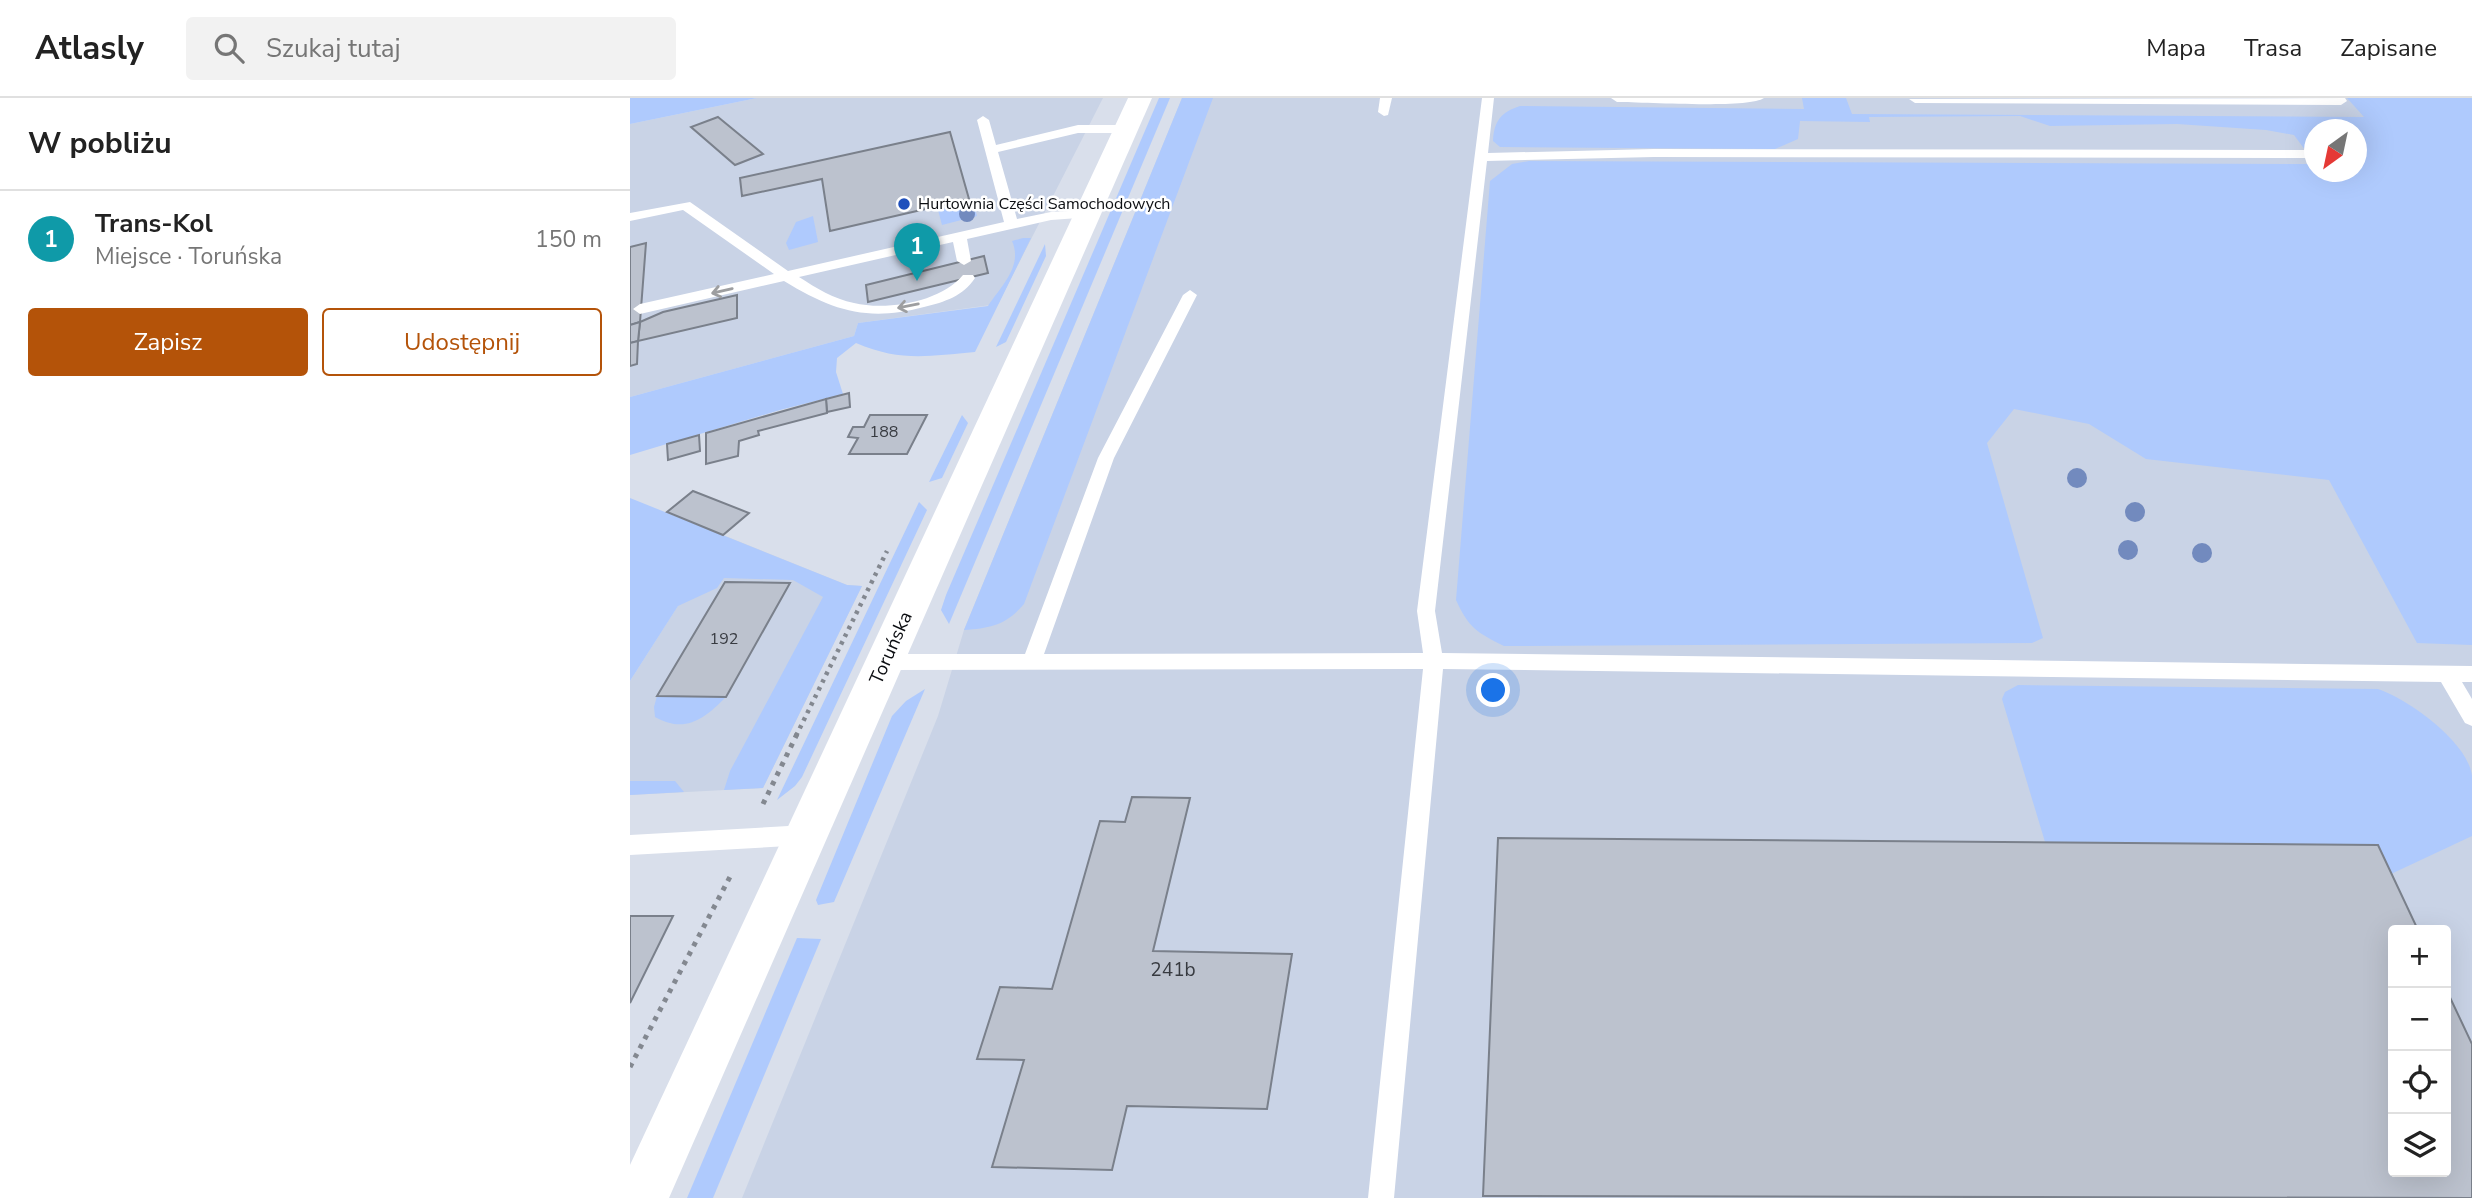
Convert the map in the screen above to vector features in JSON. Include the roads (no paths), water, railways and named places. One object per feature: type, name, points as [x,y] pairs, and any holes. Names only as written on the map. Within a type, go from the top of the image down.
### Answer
[{"type":"street","name":"Toruńska","points":[[642,1198],[1133,113]]},
{"type":"lane","points":[[1384,112],[1386,98]]},
{"type":"lane","points":[[1381,1198],[1434,662],[1426,611],[1488,98]]},
{"type":"lane","points":[[1617,98],[1758,98]]},
{"type":"lane","points":[[1915,99],[2341,101],[2338,98]]},
{"type":"lane","points":[[991,150],[1133,113]]},
{"type":"lane","points":[[983,120],[1012,225]]},
{"type":"lane","points":[[1481,157],[1654,153],[2304,154]]},
{"type":"lane","points":[[630,217],[685,205],[819,295],[853,308],[902,309],[939,299],[962,286],[968,278]]},
{"type":"lane","points":[[640,309],[1051,216],[1087,214]]},
{"type":"lane","points":[[959,237],[964,261]]},
{"type":"lane","points":[[1031,663],[1106,458],[1190,295]]},
{"type":"lane","points":[[885,662],[1434,662],[2472,674]]},
{"type":"lane","points":[[2447,674],[2472,717]]},
{"type":"lane","points":[[630,845],[806,835]]},
{"type":"place","name":"Hurtownia Części Samochodowych","points":[[904,204]]},
{"type":"place","name":"Trans-Kol","points":[[917,281]]}]
